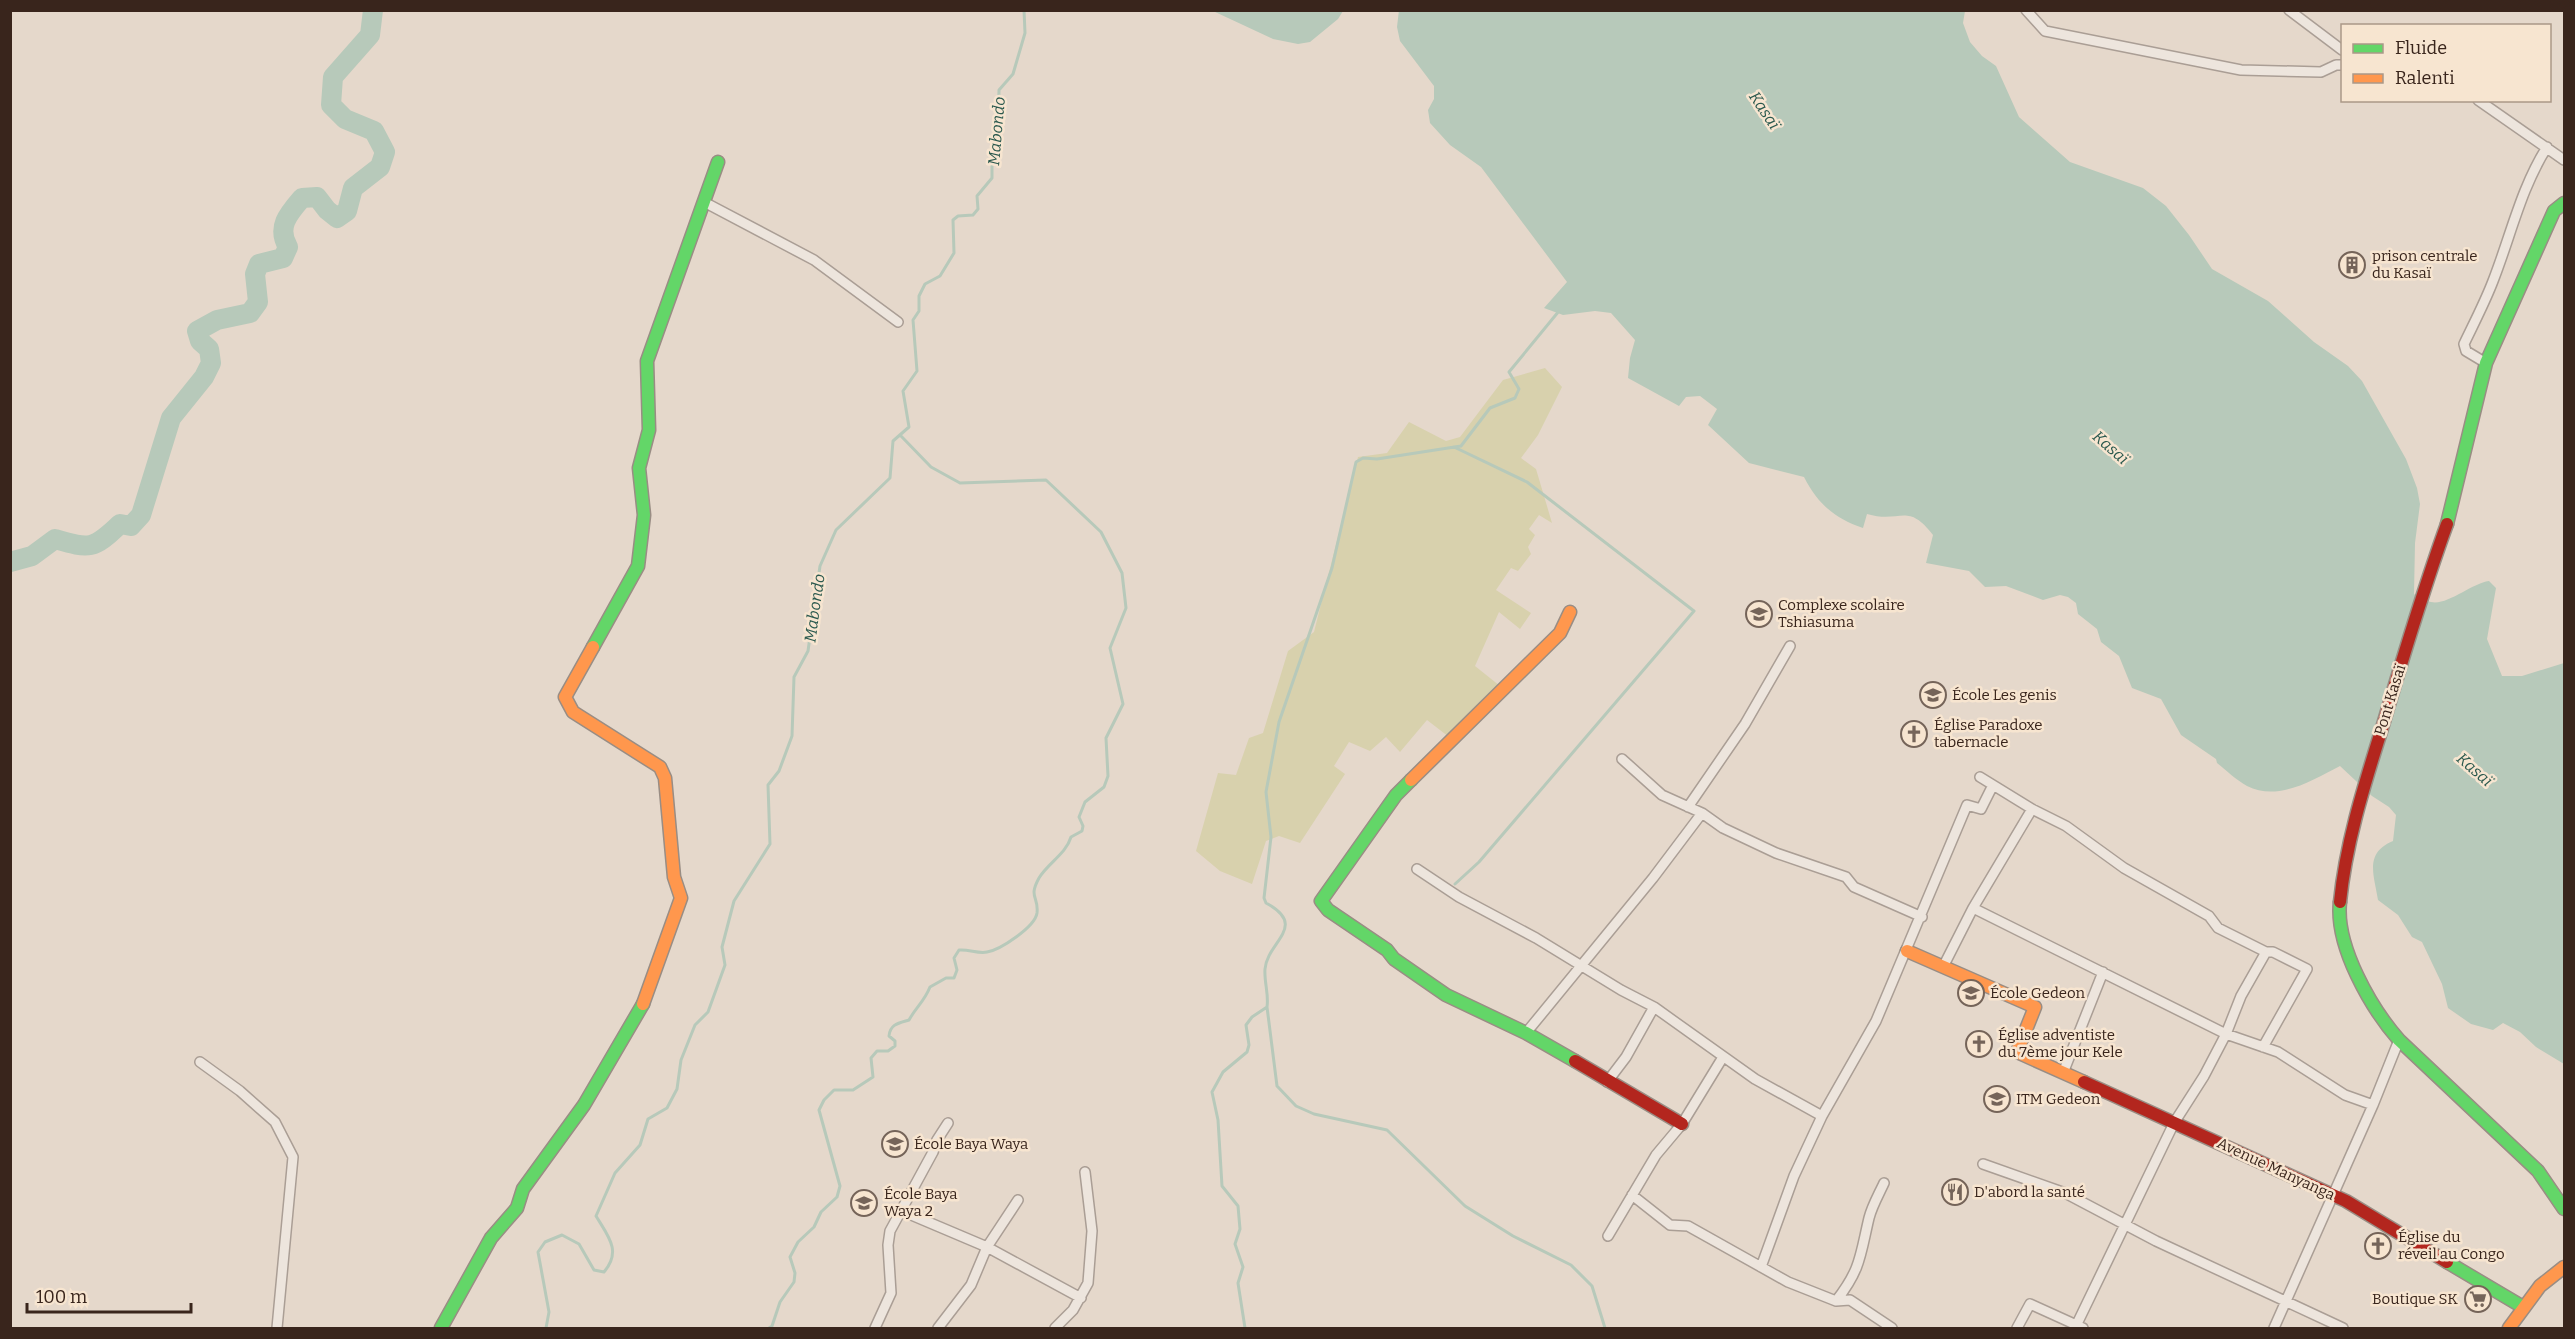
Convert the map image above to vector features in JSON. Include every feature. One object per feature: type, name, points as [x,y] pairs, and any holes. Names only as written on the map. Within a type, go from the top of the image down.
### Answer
[{"type":"main road","points":[[441,1329],[491,1238],[517,1208],[523,1189],[584,1105],[645,1000],[681,898],[674,877],[665,778],[660,767],[573,712],[564,697],[638,566],[644,515],[639,468],[649,430],[647,361],[718,162]]},
{"type":"main road","name":"Pont Kasaï","points":[[2565,203],[2554,211],[2486,363],[2451,512],[2426,582],[2355,817],[2343,869],[2339,909],[2344,939],[2358,977],[2382,1021],[2399,1040],[2538,1172],[2565,1209]]},
{"type":"main road","points":[[1570,612],[1560,633],[1396,795],[1321,901],[1328,910],[1387,950],[1394,960],[1446,995],[1526,1033],[1682,1124]]},
{"type":"main road","points":[[1907,951],[1943,967]]},
{"type":"main road","name":"Avenue Manyanga","points":[[1943,967],[2035,1007],[2017,1052],[2372,1215],[2523,1307]]},
{"type":"main road","points":[[2510,1329],[2536,1290],[2554,1273],[2565,1267]]},
{"type":"street","points":[[2026,10],[2045,31],[2241,70],[2321,72],[2341,65]]},
{"type":"street","points":[[2289,10],[2341,49]]},
{"type":"street","points":[[2481,102],[2565,160]]},
{"type":"street","points":[[2486,363],[2466,351],[2464,344],[2493,281],[2534,167],[2547,147]]},
{"type":"street","points":[[704,202],[814,260],[898,322]]},
{"type":"street","points":[[1688,807],[1745,724],[1790,646]]},
{"type":"street","points":[[1622,759],[1662,795],[1702,813],[1723,828],[1776,853],[1846,878],[1854,887],[1922,917]]},
{"type":"street","points":[[1980,777],[2032,809],[2066,826],[2124,868],[2209,916],[2218,928],[2307,969],[2263,1047]]},
{"type":"street","points":[[1761,1267],[1794,1176],[1822,1116],[1876,1021],[1922,917],[1967,805],[1981,809],[1993,785]]},
{"type":"street","points":[[1943,967],[1973,908],[2032,809]]},
{"type":"street","points":[[1526,1033],[1580,964],[1653,878],[1702,813]]},
{"type":"street","points":[[1417,869],[1459,897],[1654,1007],[1755,1079],[1822,1116]]},
{"type":"street","points":[[1973,908],[2226,1034],[2278,1052],[2344,1095],[2373,1105]]},
{"type":"street","points":[[2017,1329],[2030,1304],[2078,1327],[2124,1224],[2174,1123],[2204,1077],[2226,1034],[2241,996],[2266,952]]},
{"type":"street","points":[[2063,1073],[2103,972]]},
{"type":"street","points":[[1607,1082],[1626,1057],[1654,1007]]},
{"type":"street","points":[[2274,1329],[2373,1105],[2399,1040]]},
{"type":"street","points":[[1608,1236],[1656,1155],[1682,1124],[1723,1057]]},
{"type":"street","points":[[200,1062],[240,1091],[275,1122],[293,1157],[277,1329]]},
{"type":"street","points":[[875,1329],[891,1293],[888,1245],[890,1231],[948,1123]]},
{"type":"street","points":[[1983,1164],[2065,1193],[2156,1241],[2343,1329]]},
{"type":"street","points":[[1055,1329],[1081,1298],[1088,1283],[1092,1231],[1085,1172]]},
{"type":"street","points":[[1836,1301],[1852,1279],[1864,1249],[1869,1216],[1884,1183]]},
{"type":"street","points":[[1632,1195],[1670,1225],[1688,1226],[1788,1282],[1836,1301],[1850,1300],[1892,1329]]},
{"type":"street","points":[[938,1329],[971,1285],[987,1247],[1018,1200]]},
{"type":"street","points":[[902,1211],[987,1247],[1081,1298]]},
{"type":"shaded area","points":[[1545,368],[1562,387],[1538,435],[1521,458],[1536,469],[1552,523],[1539,515],[1529,529],[1535,535],[1528,547],[1531,554],[1518,571],[1511,568],[1496,590],[1531,613],[1520,629],[1499,612],[1475,666],[1500,686],[1449,737],[1427,720],[1400,752],[1386,737],[1370,751],[1349,742],[1334,766],[1345,774],[1300,843],[1279,836],[1266,841],[1252,884],[1220,871],[1196,851],[1218,773],[1236,775],[1249,738],[1263,733],[1288,651],[1314,632],[1358,457],[1387,453],[1409,422],[1446,441],[1460,437],[1503,380]]},
{"type":"water","name":"Kasaï","points":[[1399,10],[1965,11],[1963,23],[1970,42],[1982,56],[1996,66],[2019,117],[2070,162],[2143,188],[2166,206],[2212,269],[2268,301],[2314,342],[2348,366],[2362,381],[2406,459],[2417,488],[2420,504],[2415,543],[2414,594],[2431,602],[2444,601],[2489,581],[2496,588],[2487,639],[2502,676],[2522,676],[2564,663],[2564,1064],[2536,1047],[2520,1032],[2503,1023],[2493,1030],[2471,1024],[2448,1008],[2442,984],[2422,942],[2412,937],[2398,915],[2378,900],[2373,874],[2374,858],[2384,846],[2393,841],[2396,815],[2340,766],[2307,783],[2283,790],[2271,792],[2247,786],[2217,763],[2216,759],[2181,735],[2161,699],[2132,688],[2119,656],[2101,642],[2097,629],[2078,614],[2076,603],[2068,597],[2060,595],[2043,600],[2006,586],[1985,587],[1969,571],[1926,563],[1933,535],[1924,525],[1910,516],[1888,517],[1867,514],[1863,528],[1844,520],[1821,502],[1804,477],[1749,463],[1708,425],[1717,409],[1700,396],[1686,397],[1679,406],[1628,378],[1635,340],[1611,313],[1595,311],[1563,315],[1544,308],[1567,282],[1481,167],[1450,145],[1430,123],[1428,110],[1434,99],[1434,86],[1400,41],[1397,27]]},
{"type":"water","points":[[1213,11],[1343,11],[1338,19],[1310,42],[1298,44],[1273,39]]},
{"type":"waterway","name":"Mabondo","points":[[10,562],[32,556],[55,539],[76,545],[90,545],[103,539],[120,524],[131,526],[141,515],[171,418],[204,377],[211,363],[209,349],[200,341],[197,331],[217,320],[250,313],[258,302],[255,274],[259,264],[283,258],[288,247],[283,233],[284,227],[293,209],[302,198],[317,197],[337,218],[347,211],[353,188],[380,167],[385,152],[374,131],[345,119],[331,105],[333,77],[370,35],[373,10]]},
{"type":"waterway","name":"Mabondo","points":[[546,1328],[549,1312],[538,1252],[545,1242],[562,1235],[579,1244],[594,1270],[604,1272],[609,1264],[613,1250],[596,1216],[615,1173],[640,1145],[648,1119],[667,1108],[677,1089],[681,1060],[695,1025],[708,1012],[725,965],[722,947],[734,901],[770,844],[768,785],[779,771],[792,736],[794,677],[808,651],[820,566],[836,530],[890,478],[893,441],[909,427],[903,391],[917,371],[913,320],[919,311],[919,296],[925,284],[940,276],[954,253],[953,220],[958,216],[973,215],[978,209],[977,196],[992,178],[992,148],[998,132],[999,90],[1013,74],[1025,33],[1024,10]]},
{"type":"waterway","points":[[1245,1328],[1238,1283],[1243,1267],[1235,1244],[1240,1229],[1238,1206],[1222,1186],[1218,1120],[1212,1092],[1223,1072],[1247,1052],[1249,1045],[1246,1025],[1252,1017],[1267,1007],[1265,979],[1267,959],[1285,927],[1284,919],[1278,911],[1266,903],[1264,898],[1271,837],[1266,792],[1279,722],[1332,568],[1356,462],[1363,458],[1377,459],[1461,446],[1490,408],[1515,398],[1519,389],[1509,372],[1559,311]]},
{"type":"waterway","points":[[769,1328],[772,1326],[780,1302],[794,1282],[795,1273],[790,1257],[798,1242],[814,1227],[821,1212],[837,1197],[840,1186],[819,1110],[824,1100],[834,1090],[853,1090],[873,1077],[871,1058],[877,1051],[888,1051],[895,1046],[895,1041],[889,1036],[891,1029],[909,1020],[930,987],[946,978],[954,978],[957,970],[954,958],[959,950],[984,952],[993,950],[1016,937],[1035,919],[1037,907],[1034,890],[1039,878],[1069,843],[1071,837],[1082,831],[1083,826],[1079,817],[1085,802],[1104,787],[1108,776],[1106,738],[1123,704],[1110,648],[1126,608],[1122,573],[1101,532],[1046,480],[960,483],[931,467],[901,436]]},
{"type":"waterway","points":[[1454,447],[1527,482],[1694,611],[1479,862],[1455,884]]},
{"type":"waterway","points":[[1267,1007],[1277,1086],[1296,1106],[1314,1114],[1387,1130],[1465,1206],[1513,1236],[1571,1265],[1592,1286],[1605,1328]]},
{"type":"traffic: fast","points":[[593,647],[638,566],[644,515],[639,468],[649,430],[647,361],[718,162]]},
{"type":"traffic: fast","points":[[2447,524],[2486,363],[2554,211],[2564,203]]},
{"type":"traffic: fast","points":[[1411,780],[1396,795],[1321,901],[1328,910],[1387,950],[1394,959],[1446,995],[1526,1033],[1575,1061]]},
{"type":"traffic: fast","points":[[2340,902],[2343,938],[2349,957],[2367,994],[2388,1027],[2538,1171],[2564,1209]]},
{"type":"traffic: fast","points":[[441,1328],[491,1238],[517,1208],[523,1189],[584,1105],[643,1004]]},
{"type":"traffic: fast","points":[[2447,1262],[2523,1307]]},
{"type":"traffic: slow","points":[[1411,780],[1560,633],[1570,612]]},
{"type":"traffic: slow","points":[[593,647],[565,697],[573,712],[660,767],[665,778],[674,877],[681,898],[643,1004]]},
{"type":"traffic: slow","points":[[1907,951],[2035,1007],[2017,1052],[2084,1082]]},
{"type":"traffic: slow","points":[[2509,1328],[2540,1286],[2564,1267]]},
{"type":"traffic: jam","points":[[2340,902],[2351,834],[2363,790],[2447,524]]},
{"type":"traffic: jam","points":[[1575,1061],[1682,1124]]},
{"type":"traffic: jam","points":[[2084,1082],[2346,1201],[2447,1262]]},
{"type":"place","name":"prison centrale du Kasaï","points":[[2352,265]]},
{"type":"place","name":"Complexe scolaire Tshiasuma","points":[[1759,614]]},
{"type":"place","name":"École Les genis","points":[[1933,695]]},
{"type":"place","name":"Église Paradoxe tabernacle","points":[[1914,734]]},
{"type":"place","name":"École Gedeon","points":[[1971,993]]},
{"type":"place","name":"Église adventiste du 7ème jour Kele","points":[[1979,1044]]},
{"type":"place","name":"ITM Gedeon","points":[[1997,1099]]},
{"type":"place","name":"École Baya Waya","points":[[895,1144]]},
{"type":"place","name":"D'abord la santé","points":[[1955,1192]]},
{"type":"place","name":"École Baya Waya 2","points":[[864,1203]]},
{"type":"place","name":"Église du réveil au Congo","points":[[2378,1246]]},
{"type":"place","name":"Boutique SK","points":[[2478,1299]]}]
